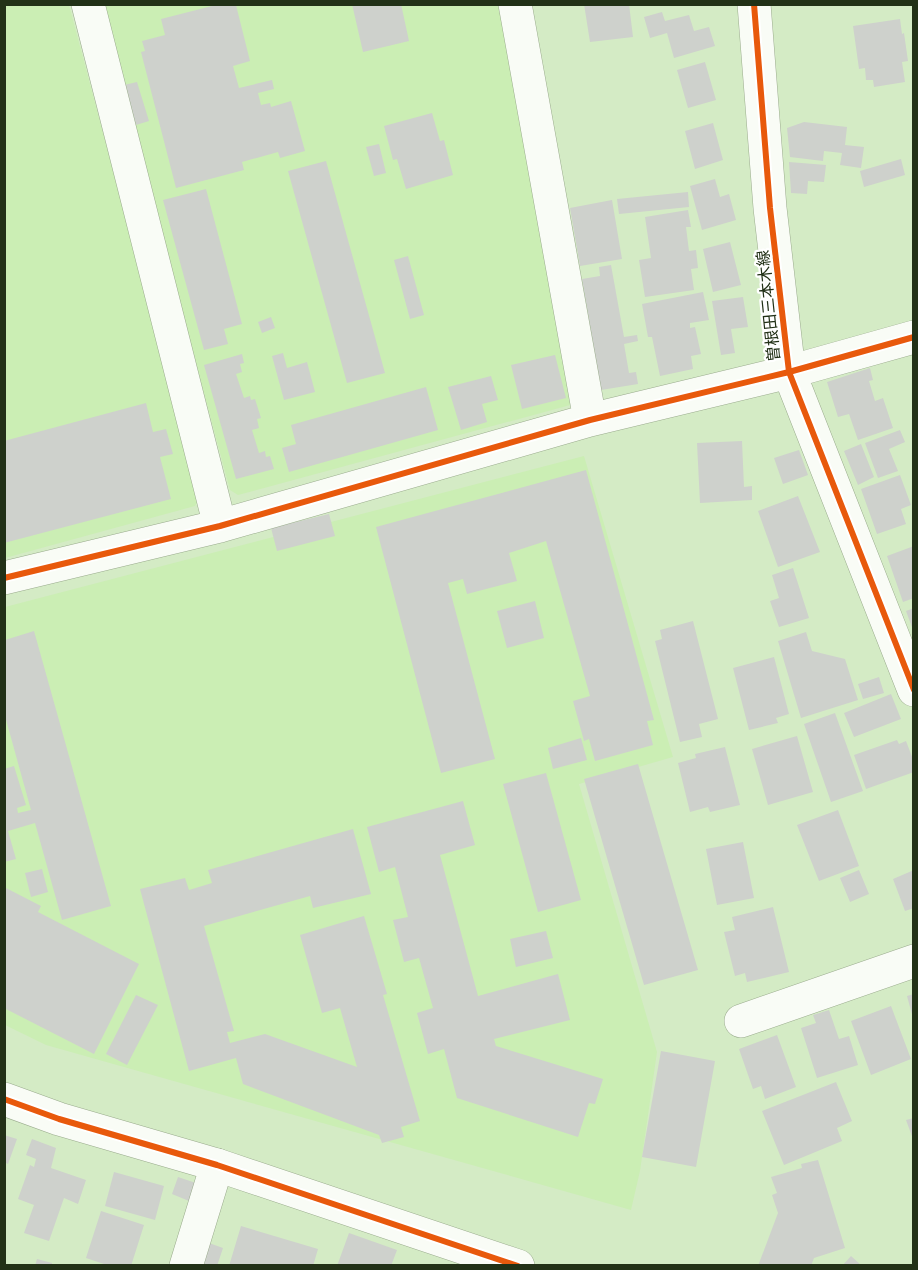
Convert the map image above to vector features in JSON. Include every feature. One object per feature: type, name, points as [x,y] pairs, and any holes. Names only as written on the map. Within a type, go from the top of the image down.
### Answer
[{"type":"street","points":[[88,4],[220,526]]},
{"type":"street","points":[[515,4],[590,420]]},
{"type":"street","name":"曽根田三本木線","points":[[753,4],[770,208],[789,372],[914,690]]},
{"type":"street","points":[[4,578],[220,526],[590,420],[789,372],[914,337]]},
{"type":"street","points":[[741,1021],[914,961]]},
{"type":"street","points":[[4,1099],[60,1119],[217,1165],[518,1266]]},
{"type":"street","points":[[186,1266],[217,1165]]},
{"type":"shaded area","points":[[5,5],[69,5],[200,498],[195,506],[5,558]]},
{"type":"shaded area","points":[[100,5],[503,5],[574,404],[238,495],[230,490]]},
{"type":"shaded area","points":[[584,456],[673,757],[579,784],[657,1052],[640,1171],[631,1210],[46,1045],[5,1025],[5,607]]},
{"type":"building","points":[[352,4],[401,4],[409,41],[363,52]]},
{"type":"building","points":[[584,4],[629,4],[633,37],[590,42]]},
{"type":"building","points":[[216,5],[236,5],[250,61],[233,66],[239,88],[272,80],[274,89],[258,93],[261,105],[270,103],[271,107],[291,101],[305,151],[280,158],[278,152],[242,162],[244,170],[176,188],[141,52],[145,51],[142,41],[165,35],[161,19]]},
{"type":"building","points":[[662,12],[665,21],[689,15],[694,31],[709,27],[715,46],[674,58],[667,33],[650,38],[644,17]]},
{"type":"building","points":[[900,19],[908,61],[902,62],[905,82],[874,87],[873,80],[866,80],[865,68],[859,69],[853,26]]},
{"type":"building","points":[[705,62],[716,100],[688,108],[677,70]]},
{"type":"building","points":[[137,82],[149,121],[136,125],[124,85]]},
{"type":"building","points":[[432,113],[440,141],[444,140],[453,175],[406,189],[397,159],[393,160],[384,126]]},
{"type":"building","points":[[804,122],[847,127],[845,145],[864,147],[861,168],[840,165],[842,153],[824,151],[823,161],[790,157],[787,128]]},
{"type":"building","points":[[713,123],[723,160],[695,169],[685,131]]},
{"type":"building","points":[[379,144],[386,173],[374,176],[366,147]]},
{"type":"building","points":[[901,159],[905,175],[864,187],[860,171]]},
{"type":"building","points":[[326,161],[385,373],[347,383],[288,171]]},
{"type":"building","points":[[789,162],[826,165],[824,182],[808,181],[807,194],[791,193]]},
{"type":"building","points":[[715,179],[720,197],[729,194],[736,220],[702,230],[690,186]]},
{"type":"building","points":[[206,189],[242,324],[224,329],[228,344],[204,350],[163,200]]},
{"type":"building","points":[[688,192],[689,207],[619,214],[617,199]]},
{"type":"building","points":[[612,200],[622,259],[580,266],[570,208]]},
{"type":"building","points":[[688,210],[691,227],[686,227],[689,251],[696,250],[698,268],[691,269],[694,290],[645,297],[639,260],[651,258],[645,217]]},
{"type":"building","points":[[730,242],[741,285],[713,292],[703,249]]},
{"type":"building","points":[[408,256],[424,315],[410,319],[394,260]]},
{"type":"building","points":[[611,265],[624,337],[637,335],[638,341],[624,344],[629,373],[636,372],[638,384],[601,390],[582,279],[600,276],[599,267]]},
{"type":"building","points":[[703,292],[709,320],[690,323],[690,328],[695,327],[701,354],[691,356],[693,369],[660,376],[652,337],[648,337],[642,304]]},
{"type":"building","points":[[743,297],[748,327],[731,329],[735,353],[721,355],[712,301]]},
{"type":"building","points":[[271,317],[275,328],[262,333],[258,322]]},
{"type":"building","points":[[283,353],[287,368],[307,362],[315,392],[284,400],[272,356]]},
{"type":"building","points":[[242,354],[244,363],[240,364],[242,372],[236,374],[244,398],[250,396],[251,400],[255,399],[261,418],[257,419],[259,428],[252,430],[259,453],[265,451],[266,457],[270,456],[274,469],[236,479],[204,365]]},
{"type":"building","points":[[555,355],[566,398],[522,409],[511,365]]},
{"type":"building","points":[[870,368],[873,380],[869,381],[875,401],[883,398],[893,428],[858,440],[849,414],[838,417],[827,382]]},
{"type":"building","points":[[491,376],[498,400],[482,404],[487,422],[461,430],[448,387]]},
{"type":"building","points":[[426,387],[438,430],[289,472],[282,448],[296,444],[291,425]]},
{"type":"building","points":[[146,403],[153,432],[166,429],[173,454],[160,457],[171,499],[4,543],[4,441]]},
{"type":"building","points":[[900,430],[905,442],[889,449],[898,471],[878,478],[865,443]]},
{"type":"building","points":[[742,441],[744,487],[752,486],[752,500],[700,503],[697,443]]},
{"type":"building","points":[[861,444],[874,477],[858,485],[844,451]]},
{"type":"building","points":[[799,450],[808,475],[783,484],[774,458]]},
{"type":"building","points":[[586,470],[654,720],[647,721],[653,745],[595,761],[589,739],[584,741],[573,701],[590,696],[546,541],[509,553],[517,581],[467,594],[463,579],[448,583],[495,759],[441,773],[376,527]]},
{"type":"building","points":[[900,475],[911,505],[901,509],[906,524],[877,534],[861,489]]},
{"type":"building","points":[[798,496],[820,552],[778,567],[758,511]]},
{"type":"building","points":[[329,514],[335,536],[277,551],[271,528]]},
{"type":"building","points":[[914,546],[914,598],[903,602],[887,556]]},
{"type":"building","points":[[793,568],[809,618],[779,627],[770,601],[779,598],[772,575]]},
{"type":"building","points":[[535,601],[544,638],[507,648],[497,611]]},
{"type":"building","points":[[914,608],[914,630],[913,630],[906,611]]},
{"type":"building","points":[[693,621],[718,719],[699,724],[702,737],[680,742],[655,641],[662,639],[660,630]]},
{"type":"building","points":[[34,631],[111,906],[62,920],[35,823],[8,831],[16,859],[4,862],[4,769],[14,766],[26,805],[17,808],[18,813],[31,810],[5,716],[5,640]]},
{"type":"building","points":[[806,632],[812,651],[845,659],[858,700],[801,718],[778,641]]},
{"type":"building","points":[[774,657],[789,714],[776,718],[778,723],[749,730],[733,668]]},
{"type":"building","points":[[879,677],[884,693],[863,699],[858,684]]},
{"type":"building","points":[[891,694],[901,719],[854,737],[844,713]]},
{"type":"building","points":[[835,713],[863,791],[831,802],[804,724]]},
{"type":"building","points":[[797,736],[813,792],[768,805],[752,749]]},
{"type":"building","points":[[581,738],[587,760],[553,769],[548,748]]},
{"type":"building","points":[[897,740],[899,744],[906,741],[914,762],[914,772],[866,789],[854,755]]},
{"type":"building","points":[[725,747],[740,805],[710,812],[708,807],[690,812],[678,763],[696,758],[695,754]]},
{"type":"building","points":[[638,764],[698,970],[644,985],[584,779]]},
{"type":"building","points":[[546,773],[581,900],[538,912],[503,784]]},
{"type":"building","points":[[463,801],[475,845],[440,855],[478,996],[558,974],[570,1020],[494,1039],[496,1046],[603,1079],[595,1104],[589,1103],[578,1137],[457,1098],[444,1049],[428,1054],[417,1013],[433,1008],[419,958],[404,962],[393,920],[408,917],[395,867],[379,872],[367,827]]},
{"type":"building","points":[[838,810],[859,866],[819,881],[797,825]]},
{"type":"building","points":[[353,829],[371,894],[313,908],[310,896],[204,926],[234,1031],[227,1032],[230,1043],[265,1034],[357,1067],[340,1008],[322,1013],[300,935],[364,916],[387,994],[383,995],[420,1121],[401,1127],[404,1137],[382,1143],[379,1135],[243,1084],[236,1058],[189,1071],[140,889],[185,878],[189,890],[212,883],[208,870]]},
{"type":"building","points":[[743,842],[754,898],[717,905],[706,849]]},
{"type":"building","points":[[42,869],[48,892],[31,897],[25,873]]},
{"type":"building","points":[[859,870],[869,894],[850,902],[840,878]]},
{"type":"building","points":[[914,870],[914,908],[905,911],[893,879]]},
{"type":"building","points":[[4,887],[41,906],[38,912],[139,964],[94,1054],[4,1008]]},
{"type":"building","points":[[773,907],[789,972],[747,982],[745,973],[735,976],[724,932],[735,930],[732,917]]},
{"type":"building","points":[[546,931],[553,958],[516,967],[510,939]]},
{"type":"building","points":[[914,994],[914,1017],[913,1018],[907,996]]},
{"type":"building","points":[[136,995],[158,1005],[127,1065],[106,1054]]},
{"type":"building","points":[[891,1006],[911,1059],[871,1075],[851,1021]]},
{"type":"building","points":[[829,1010],[839,1039],[849,1036],[858,1065],[817,1078],[801,1028],[816,1023],[813,1015]]},
{"type":"building","points":[[777,1035],[796,1087],[765,1099],[761,1086],[753,1089],[739,1049]]},
{"type":"building","points":[[661,1051],[715,1061],[696,1167],[642,1157]]},
{"type":"building","points":[[836,1082],[852,1121],[837,1128],[842,1141],[784,1165],[762,1111]]},
{"type":"building","points":[[914,1118],[914,1139],[913,1139],[906,1120]]},
{"type":"building","points":[[4,1135],[17,1139],[8,1164],[4,1162]]},
{"type":"building","points":[[32,1139],[56,1148],[51,1168],[86,1180],[78,1204],[64,1198],[49,1241],[24,1233],[34,1205],[18,1199],[30,1165],[34,1167],[36,1159],[26,1155]]},
{"type":"building","points":[[818,1160],[845,1248],[814,1258],[811,1266],[758,1266],[778,1213],[772,1195],[777,1193],[771,1177],[802,1168],[801,1164]]},
{"type":"building","points":[[114,1172],[164,1186],[155,1220],[105,1206]]},
{"type":"building","points":[[178,1177],[196,1183],[189,1201],[172,1194]]},
{"type":"building","points":[[101,1211],[144,1225],[131,1266],[110,1266],[86,1258]]},
{"type":"building","points":[[241,1226],[318,1249],[313,1266],[229,1266]]},
{"type":"building","points":[[349,1233],[397,1250],[391,1266],[337,1266]]},
{"type":"building","points":[[209,1243],[223,1248],[217,1266],[202,1266]]},
{"type":"building","points":[[851,1256],[862,1266],[842,1266]]},
{"type":"building","points":[[37,1259],[52,1263],[52,1266],[35,1266]]},
{"type":"cycle path","points":[[754,4],[770,208],[789,372],[914,690]]},
{"type":"cycle path","points":[[4,578],[220,526],[590,420],[789,372],[914,337]]},
{"type":"cycle path","points":[[4,1099],[59,1119],[217,1165],[518,1266]]}]
